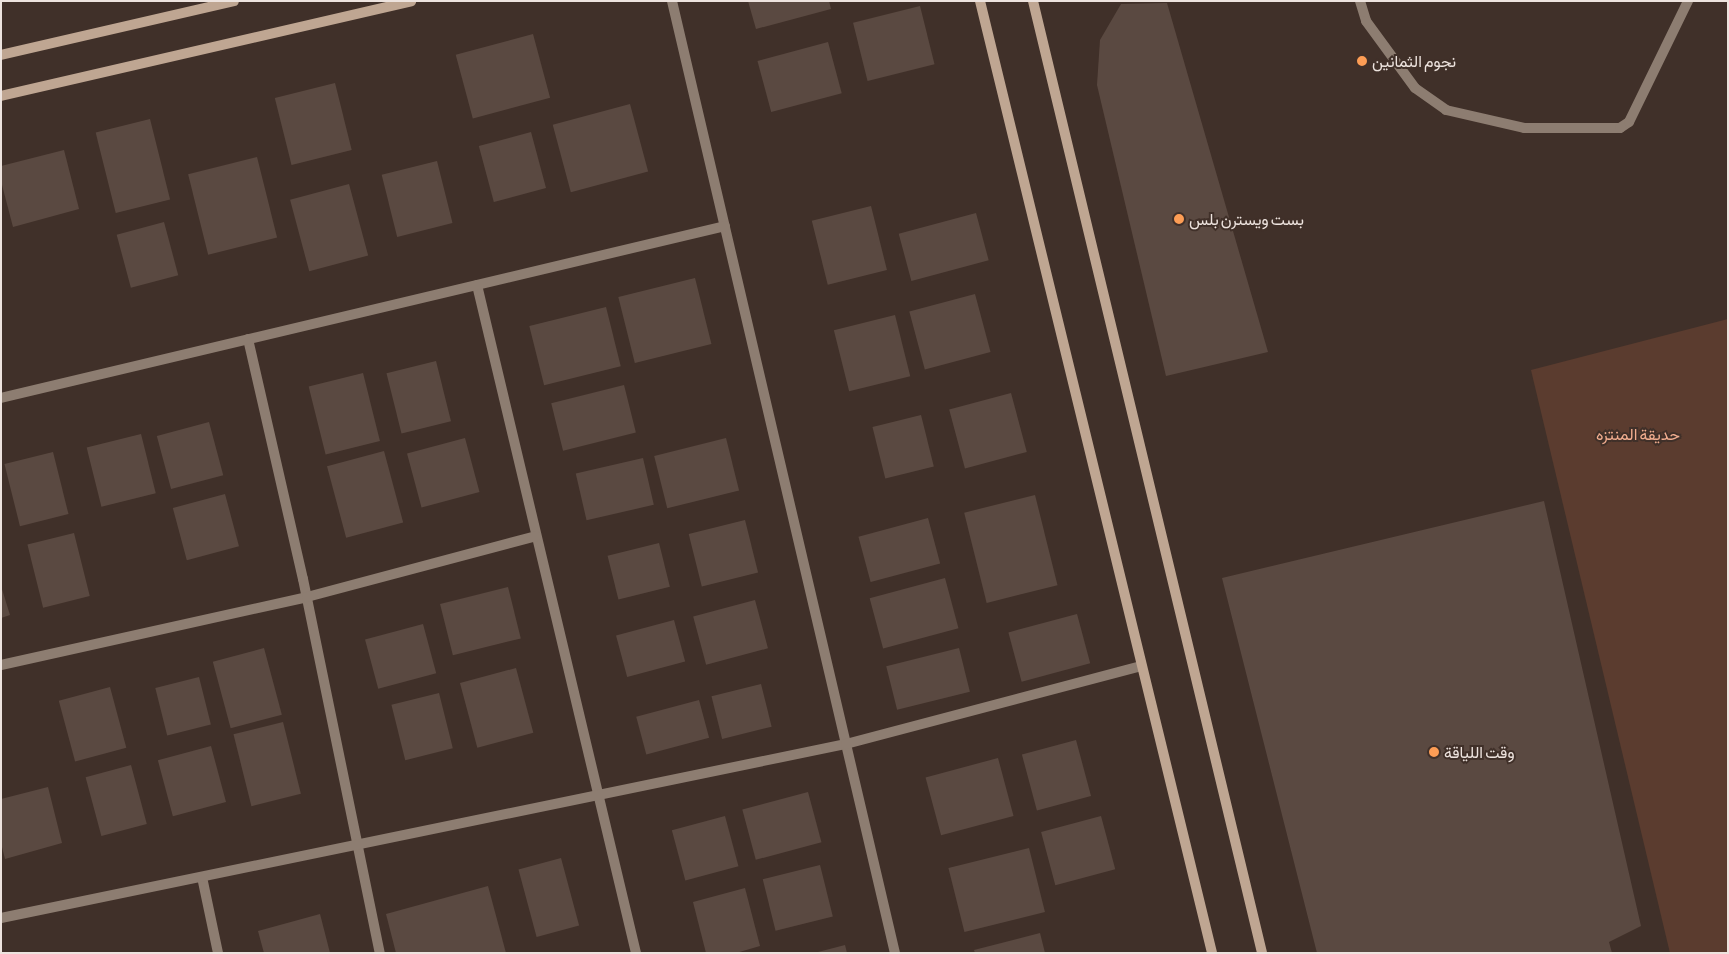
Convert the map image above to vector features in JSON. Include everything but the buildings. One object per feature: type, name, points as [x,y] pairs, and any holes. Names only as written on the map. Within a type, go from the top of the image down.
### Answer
[{"type":"street","points":[[1,55],[234,1]]},
{"type":"street","points":[[1,96],[411,1]]},
{"type":"street","points":[[672,1],[895,953]]},
{"type":"street","points":[[980,1],[1212,953]]},
{"type":"street","points":[[1033,1],[1262,953]]},
{"type":"street","points":[[1360,1],[1366,21],[1415,88],[1446,110],[1524,128],[1620,128],[1629,122],[1688,1]]},
{"type":"street","points":[[1,398],[725,226]]},
{"type":"street","points":[[477,285],[636,953]]},
{"type":"street","points":[[248,339],[306,597],[356,845],[380,953]]},
{"type":"street","points":[[1,665],[306,597],[536,536]]},
{"type":"street","points":[[1,918],[846,744],[1141,666]]},
{"type":"street","points":[[202,877],[218,953]]},
{"type":"green space","name":"حديقة المنتزه","points":[[1728,319],[1728,953],[1670,953],[1531,370]]},
{"type":"place","name":"نجوم الثمانين","points":[[1362,61]]},
{"type":"place","name":"بست ويسترن بلس","points":[[1179,219]]},
{"type":"place","name":"وقت اللياقة","points":[[1434,752]]}]
